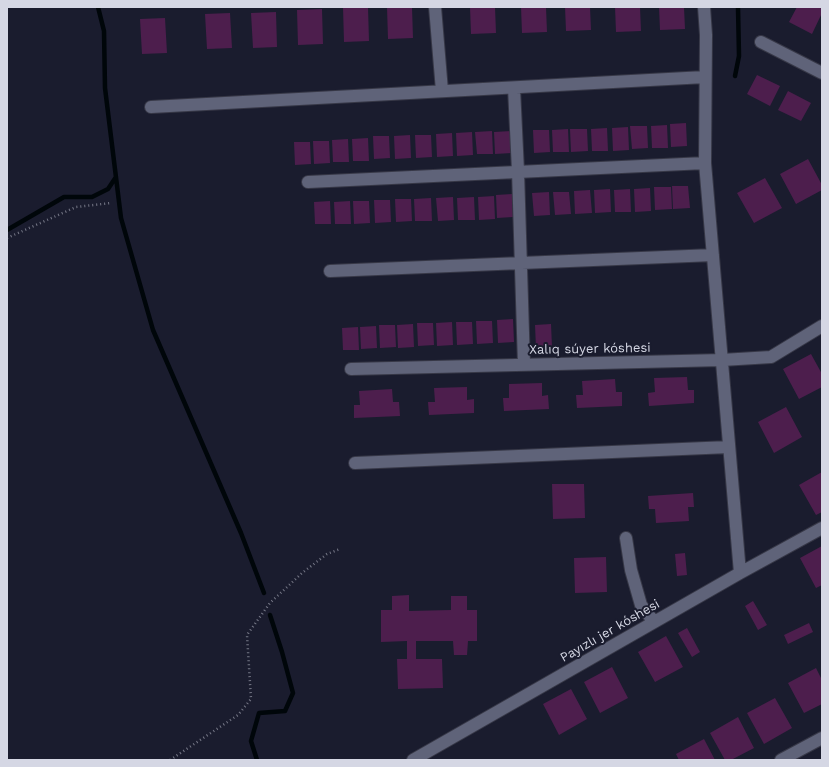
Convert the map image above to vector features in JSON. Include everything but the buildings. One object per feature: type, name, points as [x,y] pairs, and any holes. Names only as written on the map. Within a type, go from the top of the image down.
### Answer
[{"type":"street","points":[[435,7],[442,91]]},
{"type":"street","points":[[704,7],[706,35],[705,163],[740,573]]},
{"type":"street","points":[[761,42],[822,72]]},
{"type":"street","points":[[151,107],[705,77]]},
{"type":"street","points":[[514,88],[524,365]]},
{"type":"street","points":[[308,182],[705,163]]},
{"type":"street","points":[[330,272],[713,255]]},
{"type":"street","name":"Xalıq súyer kóshesi","points":[[350,369],[722,360],[771,357],[822,326]]},
{"type":"street","points":[[355,462],[729,447]]},
{"type":"street","name":"Payızlı jer kóshesi","points":[[413,760],[740,573],[822,528]]},
{"type":"street","points":[[626,538],[631,570],[641,604],[654,622]]},
{"type":"street","points":[[781,760],[822,738]]},
{"type":"path","points":[[7,238],[76,207],[111,203]]},
{"type":"path","points":[[170,760],[238,715],[251,699],[247,635],[270,603],[302,573],[327,554],[340,549]]},
{"type":"waterway","points":[[98,7],[104,31],[105,88],[121,218],[153,330],[241,533],[264,593]]},
{"type":"waterway","points":[[735,76],[739,56],[738,7]]},
{"type":"waterway","points":[[7,230],[64,197],[92,197],[108,189],[116,177]]},
{"type":"waterway","points":[[257,760],[251,741],[259,713],[285,711],[293,693],[270,615]]}]
